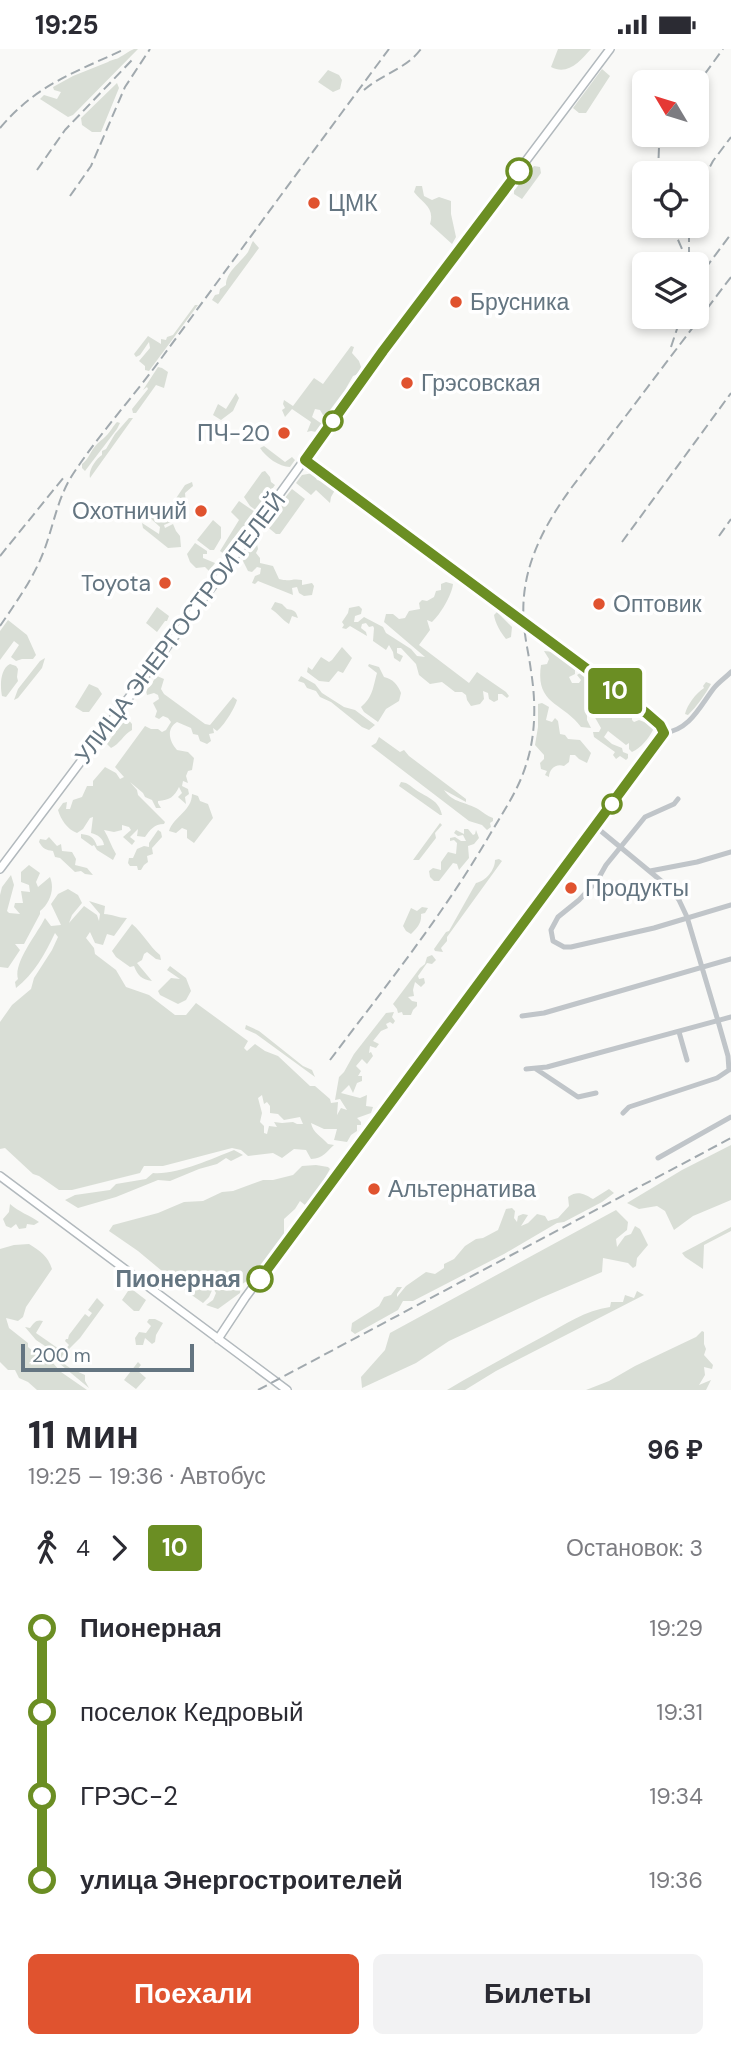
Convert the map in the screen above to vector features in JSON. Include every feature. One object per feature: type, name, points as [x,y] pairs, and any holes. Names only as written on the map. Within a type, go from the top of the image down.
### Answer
[{"type":"main road","name":"УЛИЦА ЭНЕРГОСТРОИТЕЛЕЙ","points":[[0,869],[610,49]]},
{"type":"main road","points":[[218,1339],[351,1154],[664,733],[660,725],[645,712],[305,460]]},
{"type":"main road","points":[[0,1176],[287,1390]]},
{"type":"street","points":[[664,733],[678,731],[686,725],[718,684],[731,672]]},
{"type":"street","points":[[678,799],[674,804],[645,817],[606,865],[597,881],[558,917],[553,924],[551,936],[558,946],[571,947],[654,928],[731,905]]},
{"type":"street","points":[[596,827],[671,889],[679,900],[702,967],[728,1056],[730,1072],[678,1092],[641,1102],[623,1113]]},
{"type":"street","points":[[650,871],[731,852]]},
{"type":"street","points":[[522,1016],[544,1013],[731,959]]},
{"type":"street","points":[[526,1069],[536,1069],[731,1017]]},
{"type":"street","points":[[679,1031],[687,1060]]},
{"type":"street","points":[[536,1069],[578,1097],[596,1093]]},
{"type":"street","points":[[658,1158],[731,1117]]},
{"type":"shaded area","points":[[138,49],[73,115],[68,117],[40,99],[44,95],[57,99],[61,92],[53,87]]},
{"type":"shaded area","points":[[558,49],[591,49],[573,66],[563,70],[551,67]]},
{"type":"shaded area","points":[[602,69],[610,76],[586,113],[579,113],[573,108]]},
{"type":"shaded area","points":[[328,70],[339,75],[342,80],[340,89],[333,92],[318,82]]},
{"type":"shaded area","points":[[117,83],[119,88],[101,132],[92,132],[82,125],[81,118]]},
{"type":"shaded area","points":[[534,166],[540,167],[541,173],[522,199],[514,194],[514,190]]},
{"type":"shaded area","points":[[416,186],[422,186],[424,196],[432,200],[439,197],[451,201],[456,237],[452,244],[430,224],[430,210],[414,192]]},
{"type":"shaded area","points":[[253,241],[259,248],[218,304],[212,300],[226,285],[228,276],[248,252]]},
{"type":"shaded area","points":[[195,305],[198,305],[149,371],[145,370],[145,366],[139,361],[150,348],[149,342],[140,355],[136,357],[134,354],[148,336],[161,344],[161,339],[166,340],[173,335]]},
{"type":"shaded area","points":[[351,346],[354,347],[352,353],[361,367],[327,414],[323,415],[320,410],[315,409],[312,417],[322,424],[320,429],[307,432],[311,422],[292,409],[285,417],[282,410],[285,408],[284,400],[293,406],[314,378],[323,384]]},
{"type":"shaded area","points":[[158,367],[168,372],[164,388],[156,385],[136,413],[133,413],[132,409],[148,389],[147,387],[143,390]]},
{"type":"shaded area","points":[[236,393],[239,398],[233,411],[221,420],[213,415],[218,404],[226,409]]},
{"type":"shaded area","points":[[129,418],[133,418],[90,478],[91,468],[102,455],[102,451]]},
{"type":"shaded area","points":[[117,422],[120,423],[117,429],[85,471],[82,464]]},
{"type":"shaded area","points":[[264,446],[285,462],[292,457],[295,460],[290,467],[273,461],[260,448]]},
{"type":"shaded area","points":[[265,471],[275,485],[257,511],[244,497]]},
{"type":"shaded area","points":[[313,473],[317,480],[335,490],[330,503],[316,490],[311,495],[296,483],[302,475]]},
{"type":"shaded area","points":[[192,482],[193,486],[185,493],[186,504],[179,515],[175,515],[171,522],[164,525],[165,528],[173,524],[180,536],[181,547],[168,548],[143,528],[142,523],[159,534],[160,527],[148,514],[152,512],[150,516],[160,522],[185,485]]},
{"type":"shaded area","points":[[292,489],[305,499],[280,534],[276,534],[264,524]]},
{"type":"shaded area","points":[[239,501],[255,512],[224,554],[220,551],[239,520],[231,512]]},
{"type":"shaded area","points":[[213,520],[221,527],[221,538],[214,550],[210,550],[197,540]]},
{"type":"shaded area","points":[[195,543],[207,551],[203,558],[215,563],[209,571],[205,567],[196,568],[190,562],[187,554]]},
{"type":"shaded area","points":[[257,544],[256,553],[260,563],[273,566],[279,579],[302,580],[302,585],[312,583],[312,595],[304,596],[299,593],[297,587],[292,588],[293,595],[258,581],[252,583],[255,576],[260,574],[261,568],[248,571],[243,561],[246,554]]},
{"type":"shaded area","points":[[441,584],[453,584],[450,594],[435,619],[432,622],[427,620],[430,630],[419,645],[469,683],[477,672],[506,692],[509,696],[507,698],[498,694],[498,700],[494,702],[489,699],[488,693],[483,691],[484,699],[480,704],[471,706],[462,692],[455,692],[442,682],[430,684],[419,675],[416,664],[401,648],[397,648],[397,653],[403,656],[400,662],[394,658],[389,645],[386,650],[373,641],[373,626],[362,624],[361,628],[367,636],[350,626],[342,628],[349,608],[359,606],[362,609],[361,614],[355,616],[354,622],[364,617],[383,627],[386,633],[417,656],[425,657],[384,622],[386,614],[393,614],[399,619],[405,618],[409,611],[420,609],[419,603],[422,600],[427,601],[434,597],[436,591],[441,590]]},
{"type":"shaded area","points":[[275,602],[294,611],[298,618],[292,616],[289,624],[271,609]]},
{"type":"shaded area","points":[[157,607],[169,616],[157,632],[146,623]]},
{"type":"shaded area","points":[[497,612],[512,627],[511,637],[506,639],[498,628],[494,615]]},
{"type":"shaded area","points":[[8,620],[27,635],[36,655],[33,659],[16,661],[11,657],[19,645],[14,641],[0,660],[0,631]]},
{"type":"shaded area","points":[[342,647],[352,658],[343,673],[338,671],[329,682],[319,681],[307,672],[308,667],[312,670],[321,657],[329,662],[332,660]]},
{"type":"shaded area","points":[[544,651],[554,652],[575,668],[575,674],[569,677],[572,683],[579,683],[581,680],[577,675],[580,673],[612,697],[610,704],[615,701],[632,714],[634,722],[639,720],[652,725],[653,730],[647,739],[632,752],[629,743],[626,745],[608,731],[604,737],[628,754],[626,760],[620,756],[616,759],[613,755],[615,752],[594,737],[593,732],[599,732],[601,728],[593,714],[587,715],[591,728],[581,727],[546,696],[540,678],[541,665],[547,664],[549,659]]},
{"type":"shaded area","points":[[45,658],[42,668],[14,700],[18,689]]},
{"type":"shaded area","points":[[10,664],[18,669],[18,681],[6,697],[2,696],[2,678],[4,670]]},
{"type":"shaded area","points":[[369,664],[379,667],[384,677],[395,683],[401,693],[399,701],[386,709],[378,722],[361,707],[370,696],[377,673]]},
{"type":"shaded area","points":[[157,676],[164,679],[161,689],[164,694],[205,724],[210,725],[233,697],[237,700],[222,726],[217,731],[213,728],[214,733],[209,734],[211,741],[207,744],[193,734],[191,728],[177,722],[171,728],[174,747],[188,752],[194,758],[192,770],[188,771],[186,776],[188,783],[183,781],[182,786],[188,789],[186,804],[178,797],[182,793],[179,787],[171,797],[158,801],[161,808],[156,808],[152,800],[145,797],[130,782],[138,795],[165,822],[153,828],[145,837],[137,836],[138,829],[130,837],[135,841],[132,845],[123,837],[131,830],[129,827],[122,825],[122,830],[114,832],[104,830],[116,854],[113,860],[81,838],[81,834],[87,835],[97,846],[104,845],[100,837],[91,833],[93,817],[77,833],[65,824],[58,810],[67,802],[66,809],[70,809],[73,800],[82,797],[87,786],[93,786],[93,781],[105,767],[116,773],[120,779],[124,777],[115,767],[145,726],[162,732],[166,730],[171,722],[168,718],[155,717],[157,711],[153,703],[159,699],[158,695],[147,695],[146,691]]},
{"type":"shaded area","points":[[301,676],[315,684],[322,693],[344,707],[355,710],[375,725],[369,730],[362,727],[331,702],[320,697],[316,691],[298,681]]},
{"type":"shaded area","points":[[706,682],[711,684],[706,692],[688,715],[685,714],[690,703]]},
{"type":"shaded area","points":[[89,684],[98,688],[102,694],[89,712],[83,712],[75,707]]},
{"type":"shaded area","points":[[538,704],[549,707],[546,720],[552,722],[555,718],[560,734],[568,739],[580,740],[591,753],[587,763],[575,755],[570,755],[569,762],[564,766],[554,767],[549,777],[545,775],[547,771],[541,769],[540,763],[544,755],[535,745]]},
{"type":"shaded area","points":[[126,717],[132,724],[132,730],[111,748],[107,744]]},
{"type":"shaded area","points":[[379,737],[400,752],[404,750],[466,799],[466,802],[444,790],[451,797],[493,818],[491,827],[487,830],[482,825],[469,821],[371,746]]},
{"type":"shaded area","points":[[401,782],[432,800],[442,815],[399,786]]},
{"type":"shaded area","points":[[192,794],[208,804],[213,818],[194,843],[187,838],[187,830],[182,828],[176,833],[169,831],[189,805]]},
{"type":"shaded area","points":[[440,823],[442,825],[435,833],[436,838],[419,860],[413,860]]},
{"type":"shaded area","points":[[464,829],[468,829],[473,835],[476,830],[479,838],[468,846],[469,858],[459,870],[457,864],[453,863],[439,881],[434,881],[429,871],[433,868],[441,870],[441,862],[448,852],[456,854],[457,843],[450,841],[450,838],[466,841],[463,835],[454,833],[456,830],[464,834]]},
{"type":"shaded area","points":[[158,830],[162,837],[152,848],[153,854],[147,856],[148,862],[141,870],[138,870],[137,866],[130,866],[129,858],[133,858],[137,849],[149,847]]},
{"type":"shaded area","points":[[49,837],[57,846],[61,844],[62,851],[72,852],[76,859],[75,865],[87,868],[93,875],[75,872],[60,858],[55,857],[53,851],[43,848],[40,839],[46,840]]},
{"type":"shaded area","points":[[495,860],[502,861],[447,937],[441,948],[443,952],[435,951],[476,883],[492,871]]},
{"type":"shaded area","points":[[29,865],[40,873],[36,882],[38,887],[50,877],[51,895],[24,944],[15,944],[20,950],[8,968],[0,967],[2,887],[11,875],[14,885],[7,911],[20,914],[14,907],[15,903],[23,903],[21,891],[30,892],[29,885],[21,882],[21,872]]},
{"type":"shaded area","points":[[68,889],[78,895],[82,903],[69,923],[84,906],[97,915],[99,921],[100,914],[89,901],[105,906],[104,914],[127,918],[114,936],[107,934],[103,945],[95,943],[90,932],[86,938],[95,954],[116,970],[126,987],[149,995],[175,1015],[186,1015],[196,1003],[248,1041],[244,1048],[247,1051],[255,1044],[278,1056],[310,1086],[315,1086],[330,1099],[331,1103],[338,1102],[337,1115],[341,1108],[347,1110],[340,1099],[335,1100],[339,1077],[386,1013],[394,1012],[393,1024],[386,1024],[388,1028],[381,1031],[373,1041],[379,1044],[376,1048],[370,1046],[369,1053],[373,1056],[367,1064],[362,1059],[356,1066],[361,1071],[358,1076],[362,1076],[362,1081],[357,1083],[353,1093],[349,1085],[341,1093],[360,1098],[367,1095],[366,1106],[373,1107],[371,1113],[357,1118],[361,1125],[357,1125],[357,1131],[347,1142],[334,1140],[337,1129],[324,1129],[311,1123],[328,1144],[334,1145],[324,1154],[311,1159],[306,1150],[294,1149],[282,1158],[273,1153],[248,1156],[241,1150],[232,1148],[163,1166],[144,1166],[140,1173],[72,1190],[59,1190],[33,1174],[5,1148],[0,1149],[0,1022],[12,1005],[31,989],[34,978],[58,937],[55,933],[38,963],[16,988],[15,982],[22,957],[45,918],[51,926],[61,925],[51,904],[58,894]],"holes":[[[262,1095],[264,1104],[267,1102],[270,1106],[270,1113],[278,1114],[284,1120],[300,1117],[303,1124],[274,1122],[277,1127],[269,1126],[267,1134],[264,1133],[258,1098]]]},
{"type":"shaded area","points":[[422,907],[428,908],[421,914],[420,923],[411,934],[403,926],[411,908],[417,911]]},
{"type":"shaded area","points":[[132,924],[160,955],[161,960],[147,952],[137,963],[152,981],[140,977],[134,966],[130,967],[112,951]]},
{"type":"shaded area","points":[[432,955],[436,960],[432,964],[427,963],[418,976],[419,979],[424,978],[425,983],[421,987],[415,982],[414,996],[408,997],[417,1002],[417,1006],[411,1015],[398,1013],[393,1004],[425,964],[427,957]]},
{"type":"shaded area","points":[[170,966],[186,978],[191,991],[186,1000],[178,1004],[160,995],[158,991],[171,978],[180,979],[167,970]]},
{"type":"shaded area","points":[[246,1025],[259,1031],[303,1066],[312,1070],[315,1077],[245,1029]]},
{"type":"shaded area","points":[[731,1145],[731,1200],[693,1216],[674,1230],[665,1211],[657,1206],[639,1209],[627,1203],[682,1170]]},
{"type":"shaded area","points":[[234,1150],[243,1155],[231,1161],[226,1158],[217,1164],[170,1181],[158,1180],[116,1197],[78,1208],[65,1200],[75,1195],[110,1190],[116,1184],[146,1179],[153,1173],[183,1169]]},
{"type":"shaded area","points":[[316,1165],[330,1169],[317,1192],[305,1205],[300,1201],[284,1219],[284,1235],[281,1241],[259,1269],[250,1272],[248,1280],[241,1285],[240,1293],[218,1309],[206,1305],[213,1300],[216,1293],[213,1288],[203,1303],[183,1289],[172,1275],[162,1271],[109,1231],[113,1225],[158,1213],[184,1202],[203,1201],[222,1192],[233,1191],[263,1180],[293,1175],[302,1166]]},
{"type":"shaded area","points":[[609,1189],[614,1193],[602,1202],[557,1223],[413,1301],[403,1301],[398,1310],[355,1334],[351,1331],[352,1323],[379,1306],[384,1297],[391,1295],[397,1287],[402,1287],[397,1297],[406,1286],[426,1272],[435,1274],[444,1268],[444,1264],[454,1259],[465,1246],[498,1230],[506,1209],[512,1208],[515,1211],[514,1218],[517,1222],[518,1216],[528,1215],[521,1226],[537,1214],[545,1216],[548,1221],[558,1218],[569,1206],[568,1197],[581,1193],[593,1199]]},
{"type":"shaded area","points":[[10,1204],[39,1222],[19,1229],[16,1224],[11,1228],[6,1226],[3,1219],[9,1212]]},
{"type":"shaded area","points":[[616,1210],[628,1222],[627,1230],[616,1239],[617,1247],[625,1236],[631,1234],[635,1226],[640,1229],[648,1245],[637,1258],[636,1266],[633,1268],[628,1263],[603,1258],[602,1272],[449,1341],[416,1363],[362,1388],[361,1377],[385,1350],[390,1333]]},
{"type":"shaded area","points":[[731,1227],[731,1231],[704,1245],[703,1269],[682,1253]]},
{"type":"shaded area","points":[[29,1244],[46,1257],[52,1269],[26,1307],[23,1317],[18,1321],[6,1318],[9,1328],[28,1343],[28,1347],[36,1354],[52,1362],[61,1372],[87,1390],[37,1390],[19,1378],[15,1370],[8,1370],[0,1362],[0,1249]]},
{"type":"shaded area","points":[[133,1290],[146,1300],[139,1311],[134,1311],[122,1300],[128,1291]]},
{"type":"shaded area","points":[[637,1291],[644,1295],[496,1371],[465,1390],[447,1390],[592,1311],[610,1307],[611,1302],[623,1302],[625,1295],[634,1298]]},
{"type":"shaded area","points":[[97,1298],[104,1305],[80,1338],[62,1356],[61,1361],[85,1375],[89,1388],[54,1359],[54,1352],[36,1340],[25,1327],[30,1328],[37,1321],[43,1321],[36,1333],[59,1349],[65,1350],[69,1345],[66,1339],[85,1314],[89,1317],[92,1313],[88,1310]]},
{"type":"shaded area","points":[[149,1319],[163,1323],[155,1342],[152,1344],[145,1338],[143,1345],[136,1345],[135,1338],[139,1332],[146,1333],[151,1326],[147,1322]]},
{"type":"shaded area","points":[[702,1331],[706,1349],[704,1355],[713,1365],[712,1369],[704,1367],[705,1375],[699,1385],[711,1380],[706,1390],[586,1390],[696,1337]]},
{"type":"shaded area","points":[[138,1362],[141,1365],[137,1370],[146,1378],[136,1389],[124,1380]]},
{"type":"railway","points":[[0,128],[28,100],[43,90],[125,49]]},
{"type":"railway","points":[[70,196],[91,166],[125,87],[150,49]]},
{"type":"railway","points":[[0,626],[36,568],[60,501],[73,474],[389,49]]},
{"type":"railway","points":[[364,90],[408,62],[421,49]]},
{"type":"railway","points":[[708,70],[723,49]]},
{"type":"railway","points":[[37,170],[65,130],[133,59]]},
{"type":"railway","points":[[709,169],[731,137]]},
{"type":"railway","points":[[658,161],[659,147]]},
{"type":"railway","points":[[709,264],[731,234]]},
{"type":"railway","points":[[677,238],[683,252]]},
{"type":"railway","points":[[689,238],[689,252]]},
{"type":"railway","points":[[330,1060],[452,894],[505,810],[523,775],[532,742],[534,706],[523,605],[529,569],[542,535],[572,487],[731,277]]},
{"type":"railway","points":[[671,347],[677,329]]},
{"type":"railway","points":[[622,542],[731,393]]},
{"type":"railway","points":[[0,556],[64,477]]},
{"type":"railway","points":[[719,536],[731,519]]},
{"type":"railway","points":[[258,1390],[731,1138]]},
{"type":"bus line","name":"10","points":[[260,1279],[664,733],[660,725],[645,712],[305,460],[383,351],[519,171]]},
{"type":"place","name":"ЦМК","points":[[314,203]]},
{"type":"place","name":"Брусника","points":[[456,302]]},
{"type":"place","name":"Грэсовская","points":[[407,383]]},
{"type":"place","name":"ПЧ-20","points":[[284,433]]},
{"type":"place","name":"Охотничий","points":[[201,511]]},
{"type":"place","name":"Toyota","points":[[165,583]]},
{"type":"place","name":"Оптовик","points":[[599,604]]},
{"type":"place","name":"Продукты","points":[[571,888]]},
{"type":"place","name":"Альтернатива","points":[[374,1189]]},
{"type":"place","name":"Пионерная","points":[[260,1279]]}]
